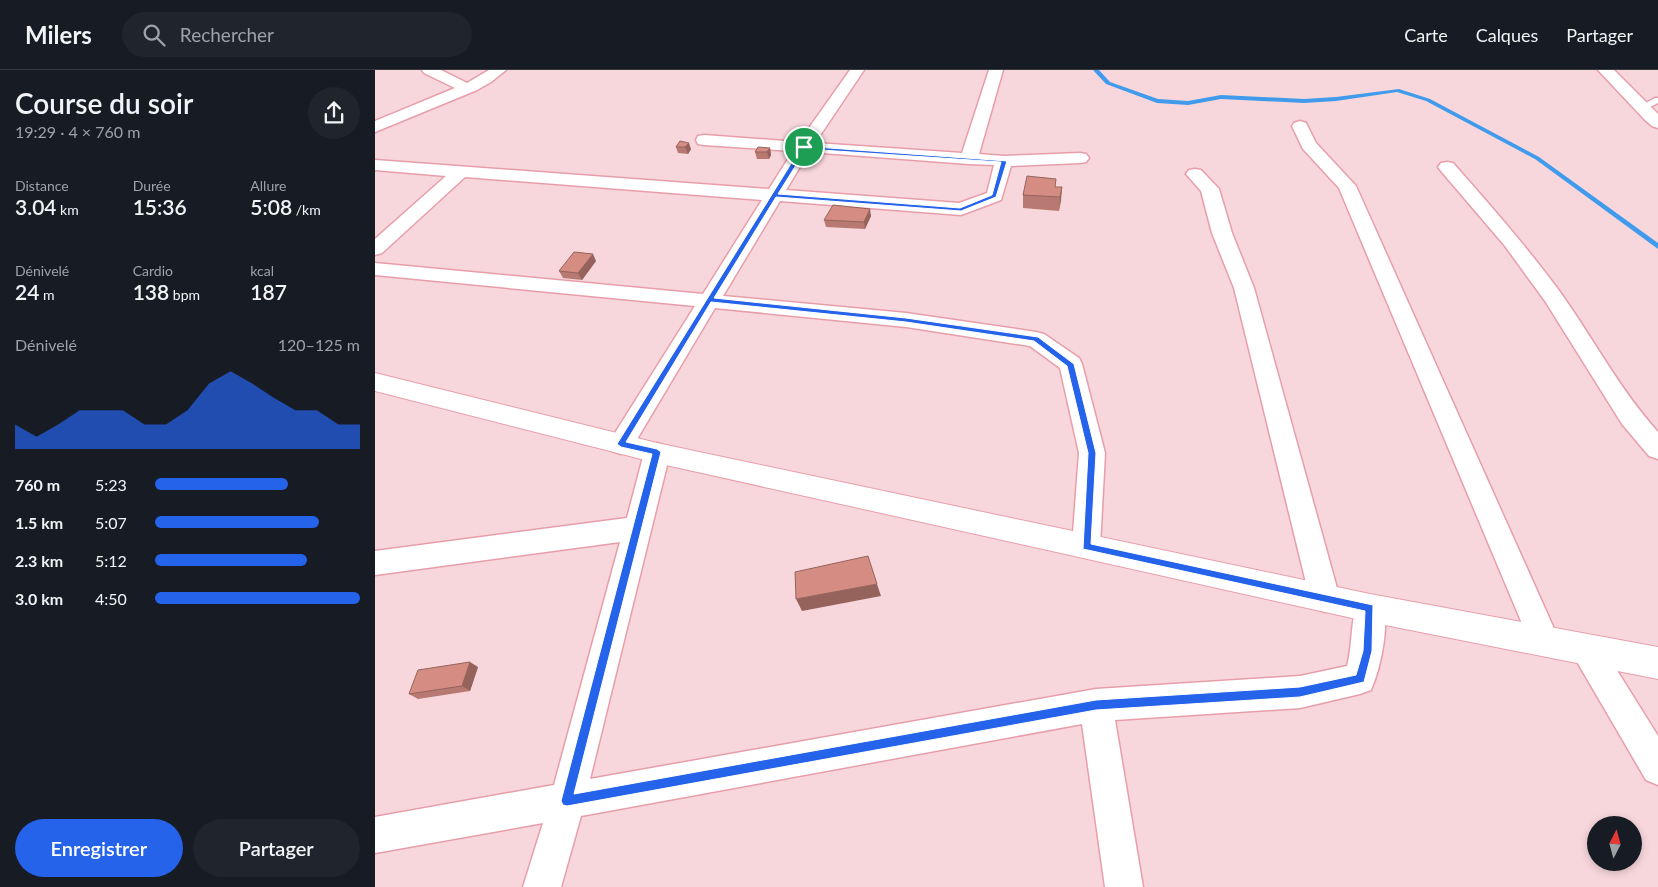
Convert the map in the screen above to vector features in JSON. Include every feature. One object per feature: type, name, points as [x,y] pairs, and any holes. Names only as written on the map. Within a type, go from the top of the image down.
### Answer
[{"type":"main road","points":[[375,382],[657,452],[1370,608],[1658,664]]},
{"type":"street","points":[[429,70],[466,88]]},
{"type":"street","points":[[375,127],[391,118],[466,88],[499,70]]},
{"type":"street","points":[[621,444],[804,147],[857,70]]},
{"type":"street","points":[[969,159],[996,70]]},
{"type":"street","points":[[1605,70],[1658,123]]},
{"type":"street","points":[[375,117],[391,118]]},
{"type":"street","points":[[1300,126],[1309,145],[1347,186],[1545,642]]},
{"type":"street","points":[[704,140],[1004,161],[1080,158]]},
{"type":"street","points":[[375,165],[961,210],[995,196],[1004,161]]},
{"type":"street","points":[[1447,167],[1511,242],[1553,298],[1631,418],[1658,449]]},
{"type":"street","points":[[375,249],[461,171]]},
{"type":"street","points":[[1195,174],[1209,189],[1222,233],[1244,288],[1325,598]]},
{"type":"street","points":[[375,269],[906,320],[1036,339],[1071,364],[1092,453],[1086,546]]},
{"type":"street","points":[[542,887],[567,801],[657,452]]},
{"type":"street","points":[[375,563],[637,528]]},
{"type":"street","points":[[375,835],[1096,705],[1300,692],[1360,678],[1367,651],[1370,608]]},
{"type":"street","points":[[1587,650],[1658,768]]},
{"type":"street","points":[[1096,705],[1124,887]]},
{"type":"lane","points":[[1641,108],[1658,100]]},
{"type":"building","points":[[680,141],[689,143],[685,147],[676,147]]},
{"type":"building","points":[[758,147],[770,148],[767,152],[755,152]]},
{"type":"building","points":[[1027,176],[1056,179],[1055,187],[1062,187],[1060,197],[1023,195]]},
{"type":"building","points":[[833,205],[870,209],[864,222],[824,220]]},
{"type":"building","points":[[574,252],[593,254],[578,273],[559,271]]},
{"type":"building","points":[[868,556],[877,584],[796,599],[795,572]]},
{"type":"building","points":[[470,662],[462,686],[409,694],[418,670]]},
{"type":"waterway","points":[[1096,70],[1108,83],[1157,101],[1188,103],[1221,97],[1304,101],[1336,99],[1397,90],[1428,100],[1537,158],[1658,247]]},
{"type":"route","points":[[804,147],[709,300],[621,444],[657,452],[567,801],[1096,705],[1300,692],[1360,678],[1367,651],[1370,608],[1086,546],[1092,453],[1071,364],[1036,339],[906,320],[709,300],[775,195],[961,210],[995,196],[1004,161],[804,147]]}]
